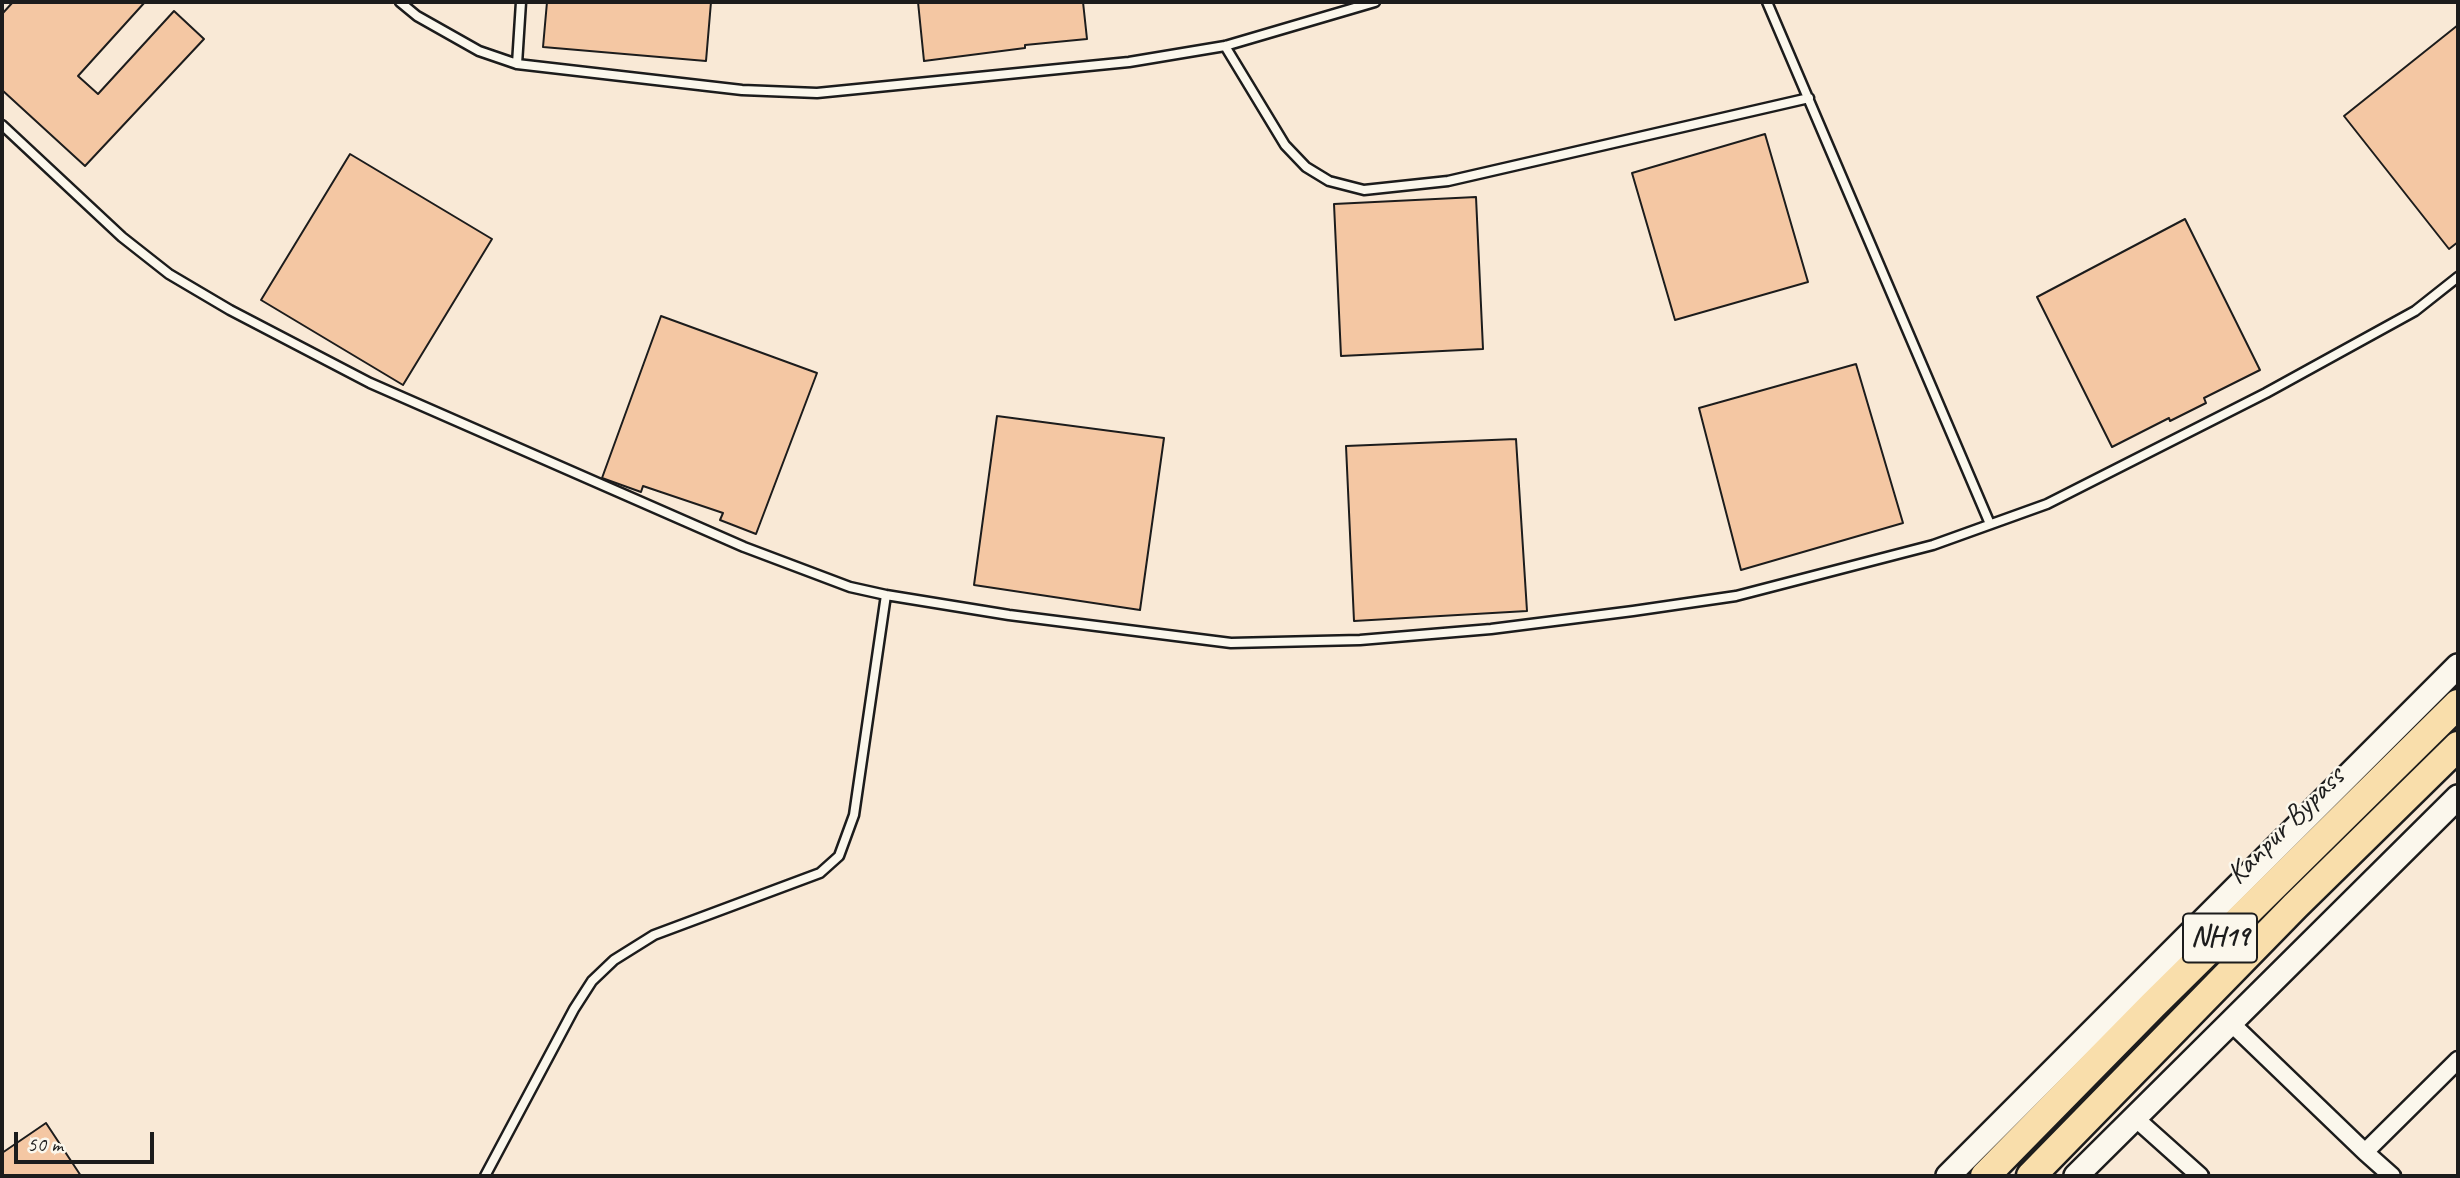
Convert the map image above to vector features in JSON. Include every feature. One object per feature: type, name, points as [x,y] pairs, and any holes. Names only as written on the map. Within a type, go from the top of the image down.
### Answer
[{"type":"highway","name":"Kanpur Bypass","points":[[1985,1176],[2153,1005],[2458,704]]},
{"type":"highway","name":"NH19","points":[[2031,1176],[2295,906],[2458,746]]},
{"type":"main road","points":[[1948,1176],[2458,666]]},
{"type":"main road","points":[[2076,1176],[2458,797]]},
{"type":"street","points":[[2232,1024],[2392,1176]]},
{"type":"street","points":[[2365,1152],[2458,1060]]},
{"type":"street","points":[[2134,1117],[2200,1176]]},
{"type":"lane","points":[[400,2],[417,16],[479,51],[517,64],[742,90],[817,93],[1129,62],[1225,46],[1375,2]]},
{"type":"lane","points":[[517,64],[522,2]]},
{"type":"lane","points":[[1767,2],[1990,524]]},
{"type":"lane","points":[[1225,46],[1285,145],[1306,167],[1329,181],[1364,190],[1448,181],[1809,98]]},
{"type":"lane","points":[[4,131],[122,237],[169,274],[230,310],[370,383],[562,470],[744,547],[850,587],[886,595],[1009,615],[1231,643],[1360,640],[1491,629],[1736,596],[1933,545],[2047,505],[2266,393],[2415,311],[2458,276]]},
{"type":"lane","points":[[485,1176],[574,1009],[592,981],[614,960],[654,935],[820,873],[839,856],[854,815],[886,595]]},
{"type":"building","points":[[13,2],[145,2],[78,76],[98,94],[174,11],[204,39],[85,166],[2,90],[2,14]]},
{"type":"building","points":[[547,2],[711,2],[706,61],[543,47]]},
{"type":"building","points":[[918,2],[1083,2],[1087,39],[1025,45],[1025,48],[924,61]]},
{"type":"building","points":[[2458,25],[2458,242],[2449,249],[2344,116]]},
{"type":"building","points":[[1765,134],[1808,282],[1675,320],[1632,173]]},
{"type":"building","points":[[350,154],[492,239],[403,385],[261,300]]},
{"type":"building","points":[[1476,197],[1483,349],[1341,356],[1334,204]]},
{"type":"building","points":[[2185,219],[2260,370],[2204,398],[2206,403],[2170,421],[2169,418],[2112,447],[2037,297]]},
{"type":"building","points":[[661,316],[817,373],[756,534],[720,520],[723,513],[643,486],[641,492],[602,478]]},
{"type":"building","points":[[1856,364],[1903,523],[1741,570],[1699,408]]},
{"type":"building","points":[[997,416],[1164,438],[1140,610],[974,585]]},
{"type":"building","points":[[1516,439],[1527,611],[1354,621],[1346,446]]},
{"type":"building","points":[[46,1123],[81,1176],[2,1176],[2,1153]]}]
